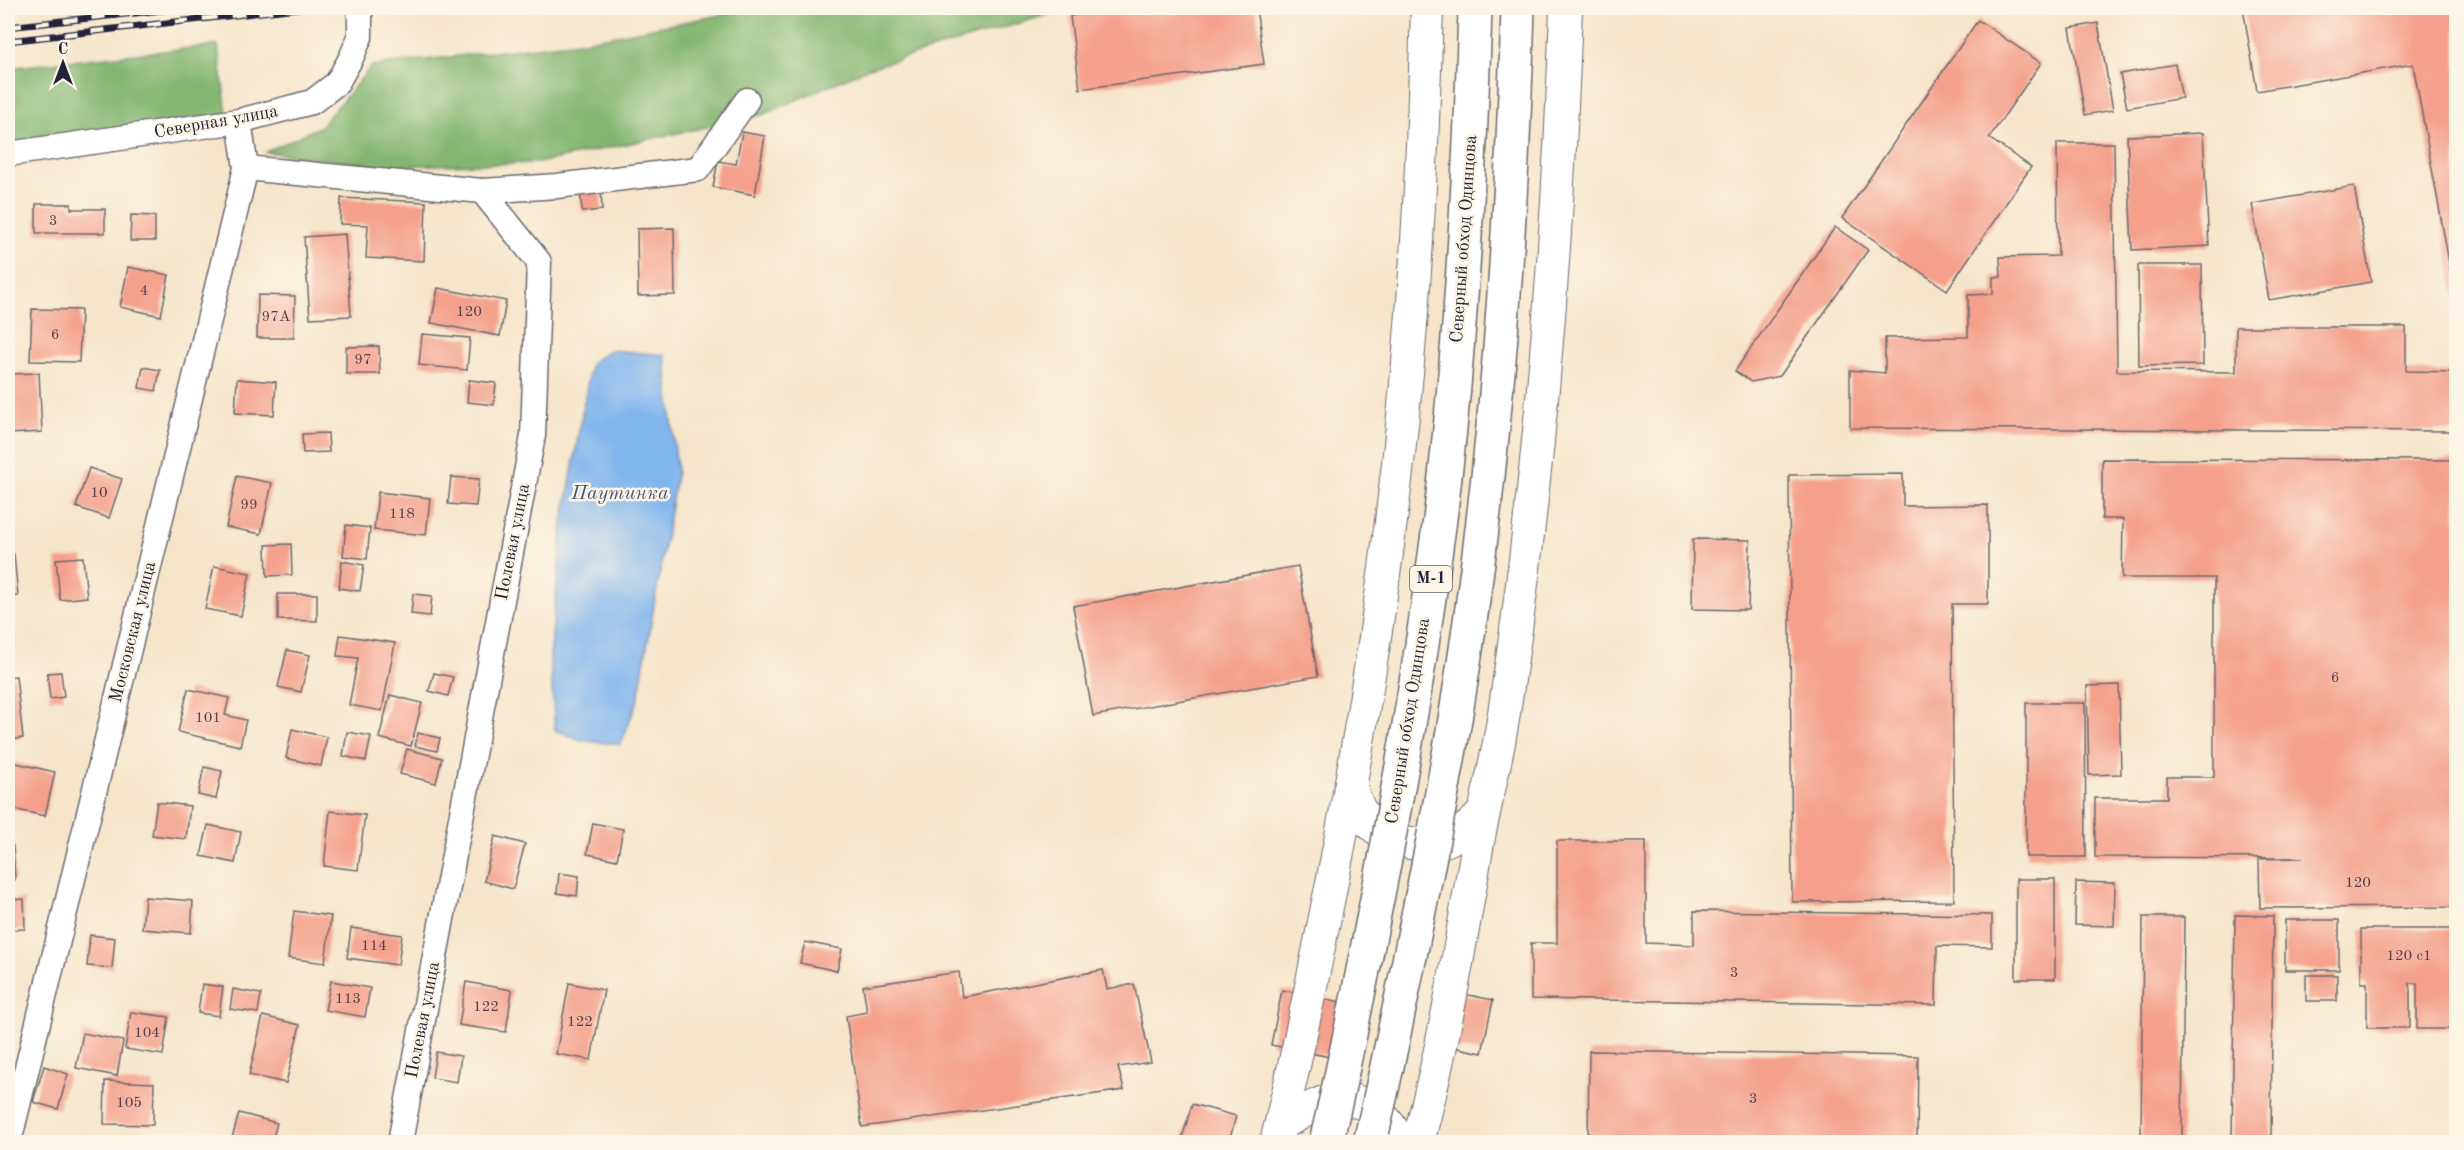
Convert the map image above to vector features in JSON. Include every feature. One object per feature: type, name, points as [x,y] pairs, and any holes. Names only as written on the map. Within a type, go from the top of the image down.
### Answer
[{"type":"highway","name":"Северный обход Одинцова","points":[[1326,1143],[1380,885],[1415,699],[1440,517],[1460,312],[1470,152],[1475,8]]},
{"type":"highway","name":"М-1","points":[[1370,1143],[1420,905],[1457,707],[1483,522],[1501,338],[1513,154],[1518,8]]},
{"type":"main road","points":[[1279,1133],[1292,1080],[1351,788],[1371,673],[1392,512],[1412,315],[1423,150],[1427,8]]},
{"type":"main road","points":[[1418,1143],[1447,1020],[1484,812],[1504,717],[1520,600],[1550,326],[1561,156],[1566,8]]},
{"type":"main road","points":[[1351,788],[1360,810],[1376,828],[1406,842],[1422,844],[1446,841],[1467,830],[1484,812]]},
{"type":"main road","points":[[1279,1133],[1318,1104],[1352,1100],[1371,1107],[1386,1118],[1399,1143]]},
{"type":"street","name":"Северная улица","points":[[8,154],[239,121],[312,102],[337,83],[360,37],[360,8]]},
{"type":"street","points":[[246,168],[482,191],[557,186],[698,169],[747,100]]},
{"type":"street","name":"Московская улица","points":[[9,1143],[246,168],[239,121]]},
{"type":"street","name":"Полевая улица","points":[[400,1143],[533,436],[538,262],[482,191]]},
{"type":"green space","points":[[757,8],[1070,8],[869,68],[762,115],[538,163],[381,166],[266,152],[321,126],[372,66],[580,42]]},
{"type":"green space","points":[[218,45],[227,115],[8,147],[8,68]]},
{"type":"water","name":"Паутинка","points":[[610,350],[665,355],[677,471],[638,699],[621,744],[584,741],[555,730],[550,657],[563,523],[591,363]]},
{"type":"building","points":[[1136,8],[1256,8],[1264,64],[1080,89],[1070,16]]},
{"type":"building","points":[[2243,8],[2456,8],[2456,301],[2413,64],[2257,91]]},
{"type":"building","points":[[1978,20],[2041,63],[1989,138],[2031,167],[1947,290],[1842,218]]},
{"type":"building","points":[[2098,23],[2113,110],[2085,115],[2070,28]]},
{"type":"building","points":[[2175,64],[2182,98],[2127,108],[2120,74]]},
{"type":"building","points":[[742,132],[765,136],[755,195],[713,187],[718,161],[736,164]]},
{"type":"building","points":[[2203,133],[2209,246],[2132,250],[2127,136]]},
{"type":"building","points":[[2057,143],[2114,143],[2117,371],[2236,372],[2236,327],[2406,327],[2406,371],[2456,372],[2456,431],[1850,428],[1850,370],[1885,373],[1885,338],[1968,337],[1968,295],[1993,294],[1993,277],[2001,277],[2000,257],[2058,256]]},
{"type":"building","points":[[2354,186],[2371,282],[2269,300],[2252,204]]},
{"type":"building","points":[[601,189],[602,210],[582,212],[580,191]]},
{"type":"building","points":[[341,198],[426,202],[424,261],[366,258],[368,225],[340,224]]},
{"type":"building","points":[[36,204],[71,204],[71,209],[105,209],[105,233],[36,233]]},
{"type":"building","points":[[131,215],[155,216],[155,241],[130,241]]},
{"type":"building","points":[[1835,227],[1868,250],[1780,376],[1751,382],[1735,371]]},
{"type":"building","points":[[674,228],[675,295],[638,296],[637,229]]},
{"type":"building","points":[[345,234],[351,316],[310,318],[304,237]]},
{"type":"building","points":[[2138,265],[2202,265],[2203,365],[2139,366]]},
{"type":"building","points":[[128,267],[169,275],[161,316],[120,307]]},
{"type":"building","points":[[438,288],[506,301],[500,336],[431,323]]},
{"type":"building","points":[[258,295],[295,296],[294,338],[257,338]]},
{"type":"building","points":[[32,309],[81,310],[79,362],[30,361]]},
{"type":"building","points":[[422,334],[470,338],[467,370],[419,365]]},
{"type":"building","points":[[379,346],[380,374],[346,374],[346,347]]},
{"type":"building","points":[[143,367],[160,370],[156,391],[139,388]]},
{"type":"building","points":[[39,373],[42,432],[8,434],[8,374]]},
{"type":"building","points":[[237,379],[276,382],[274,415],[235,413]]},
{"type":"building","points":[[469,380],[496,383],[494,405],[467,402]]},
{"type":"building","points":[[328,433],[329,452],[303,453],[302,434]]},
{"type":"building","points":[[2102,459],[2456,460],[2456,907],[2260,908],[2259,859],[2303,858],[2095,857],[2095,798],[2167,798],[2167,777],[2214,777],[2214,578],[2122,578],[2123,519],[2102,519]]},
{"type":"building","points":[[89,468],[122,479],[109,518],[76,507]]},
{"type":"building","points":[[1903,474],[1903,506],[1988,505],[1988,604],[1952,604],[1954,901],[1792,902],[1789,475]]},
{"type":"building","points":[[237,476],[272,483],[261,534],[226,527]]},
{"type":"building","points":[[451,477],[479,479],[476,506],[448,504]]},
{"type":"building","points":[[378,492],[430,498],[426,535],[374,530]]},
{"type":"building","points":[[346,525],[370,528],[367,559],[343,556]]},
{"type":"building","points":[[1693,539],[1750,540],[1748,610],[1692,609]]},
{"type":"building","points":[[291,544],[292,575],[267,576],[266,545]]},
{"type":"building","points":[[8,554],[14,554],[18,596],[8,597]]},
{"type":"building","points":[[83,557],[87,597],[60,600],[56,559]]},
{"type":"building","points":[[342,561],[364,565],[360,591],[339,588]]},
{"type":"building","points":[[214,566],[250,573],[241,616],[205,609]]},
{"type":"building","points":[[1298,566],[1318,676],[1093,716],[1073,606]]},
{"type":"building","points":[[278,594],[317,594],[317,621],[278,620]]},
{"type":"building","points":[[413,594],[432,596],[430,616],[411,614]]},
{"type":"building","points":[[340,635],[395,643],[382,711],[349,705],[358,658],[337,656]]},
{"type":"building","points":[[287,650],[310,655],[301,692],[278,687]]},
{"type":"building","points":[[61,672],[64,697],[50,699],[47,673]]},
{"type":"building","points":[[434,673],[453,677],[448,696],[429,691]]},
{"type":"building","points":[[16,676],[23,738],[8,740],[8,677]]},
{"type":"building","points":[[2119,685],[2121,774],[2089,775],[2087,686]]},
{"type":"building","points":[[188,689],[229,698],[225,715],[246,720],[240,746],[178,732]]},
{"type":"building","points":[[390,695],[422,703],[411,746],[379,738]]},
{"type":"building","points":[[2026,703],[2085,703],[2086,857],[2026,857]]},
{"type":"building","points":[[292,729],[327,737],[321,766],[286,758]]},
{"type":"building","points":[[347,732],[371,736],[366,761],[343,756]]},
{"type":"building","points":[[418,733],[440,738],[437,751],[415,746]]},
{"type":"building","points":[[407,749],[442,758],[436,783],[400,774]]},
{"type":"building","points":[[8,761],[55,772],[45,816],[8,808]]},
{"type":"building","points":[[204,767],[222,771],[216,799],[198,795]]},
{"type":"building","points":[[157,802],[190,806],[186,839],[152,835]]},
{"type":"building","points":[[330,811],[365,815],[358,870],[324,866]]},
{"type":"building","points":[[593,823],[623,829],[617,860],[587,854]]},
{"type":"building","points":[[208,825],[241,832],[235,863],[201,856]]},
{"type":"building","points":[[495,836],[525,844],[513,889],[484,881]]},
{"type":"building","points":[[1557,841],[1646,841],[1646,943],[1694,945],[1694,911],[1992,915],[1992,947],[1937,946],[1936,1005],[1531,999],[1531,943],[1557,943]]},
{"type":"building","points":[[8,846],[13,846],[15,880],[8,880]]},
{"type":"building","points":[[559,873],[579,876],[577,896],[557,893]]},
{"type":"building","points":[[2016,879],[2055,879],[2055,979],[2016,979]]},
{"type":"building","points":[[2076,882],[2115,883],[2114,926],[2075,925]]},
{"type":"building","points":[[145,897],[193,901],[191,933],[142,929]]},
{"type":"building","points":[[24,899],[25,929],[8,930],[8,900]]},
{"type":"building","points":[[294,911],[331,916],[325,963],[288,958]]},
{"type":"building","points":[[2235,915],[2273,916],[2271,1142],[2232,1142]]},
{"type":"building","points":[[2143,917],[2184,917],[2182,1142],[2141,1142]]},
{"type":"building","points":[[2285,920],[2339,920],[2339,970],[2285,970]]},
{"type":"building","points":[[351,928],[402,935],[398,965],[347,958]]},
{"type":"building","points":[[2361,929],[2456,929],[2456,1029],[2417,1029],[2417,983],[2410,983],[2410,1028],[2367,1028],[2367,983],[2361,983]]},
{"type":"building","points":[[90,935],[115,938],[112,968],[87,966]]},
{"type":"building","points":[[805,942],[842,949],[837,971],[800,963]]},
{"type":"building","points":[[1103,970],[1107,989],[1134,984],[1151,1062],[1118,1067],[1124,1090],[862,1127],[846,1016],[867,1012],[863,986],[959,972],[962,997]]},
{"type":"building","points":[[2306,975],[2337,975],[2337,1001],[2306,1001]]},
{"type":"building","points":[[331,981],[370,988],[365,1017],[325,1010]]},
{"type":"building","points":[[466,982],[512,990],[506,1032],[459,1025]]},
{"type":"building","points":[[569,983],[604,990],[591,1060],[556,1054]]},
{"type":"building","points":[[202,984],[223,987],[219,1016],[198,1013]]},
{"type":"building","points":[[233,989],[261,994],[258,1013],[230,1009]]},
{"type":"building","points":[[1440,989],[1493,1000],[1482,1053],[1429,1042]]},
{"type":"building","points":[[1282,990],[1346,1003],[1335,1058],[1271,1045]]},
{"type":"building","points":[[131,1012],[169,1017],[163,1055],[125,1049]]},
{"type":"building","points":[[263,1016],[300,1025],[286,1083],[249,1075]]},
{"type":"building","points":[[83,1033],[123,1041],[117,1076],[76,1068]]},
{"type":"building","points":[[1589,1051],[1918,1056],[1917,1142],[1588,1142]]},
{"type":"building","points":[[436,1052],[461,1056],[457,1082],[432,1078]]},
{"type":"building","points":[[44,1066],[68,1074],[58,1109],[33,1102]]},
{"type":"building","points":[[105,1081],[154,1083],[153,1125],[104,1124]]},
{"type":"building","points":[[1192,1104],[1236,1116],[1229,1142],[1181,1142]]},
{"type":"building","points":[[239,1113],[277,1123],[272,1142],[231,1142]]},
{"type":"railway","points":[[8,27],[180,8]]},
{"type":"railway","points":[[8,41],[298,8]]}]
